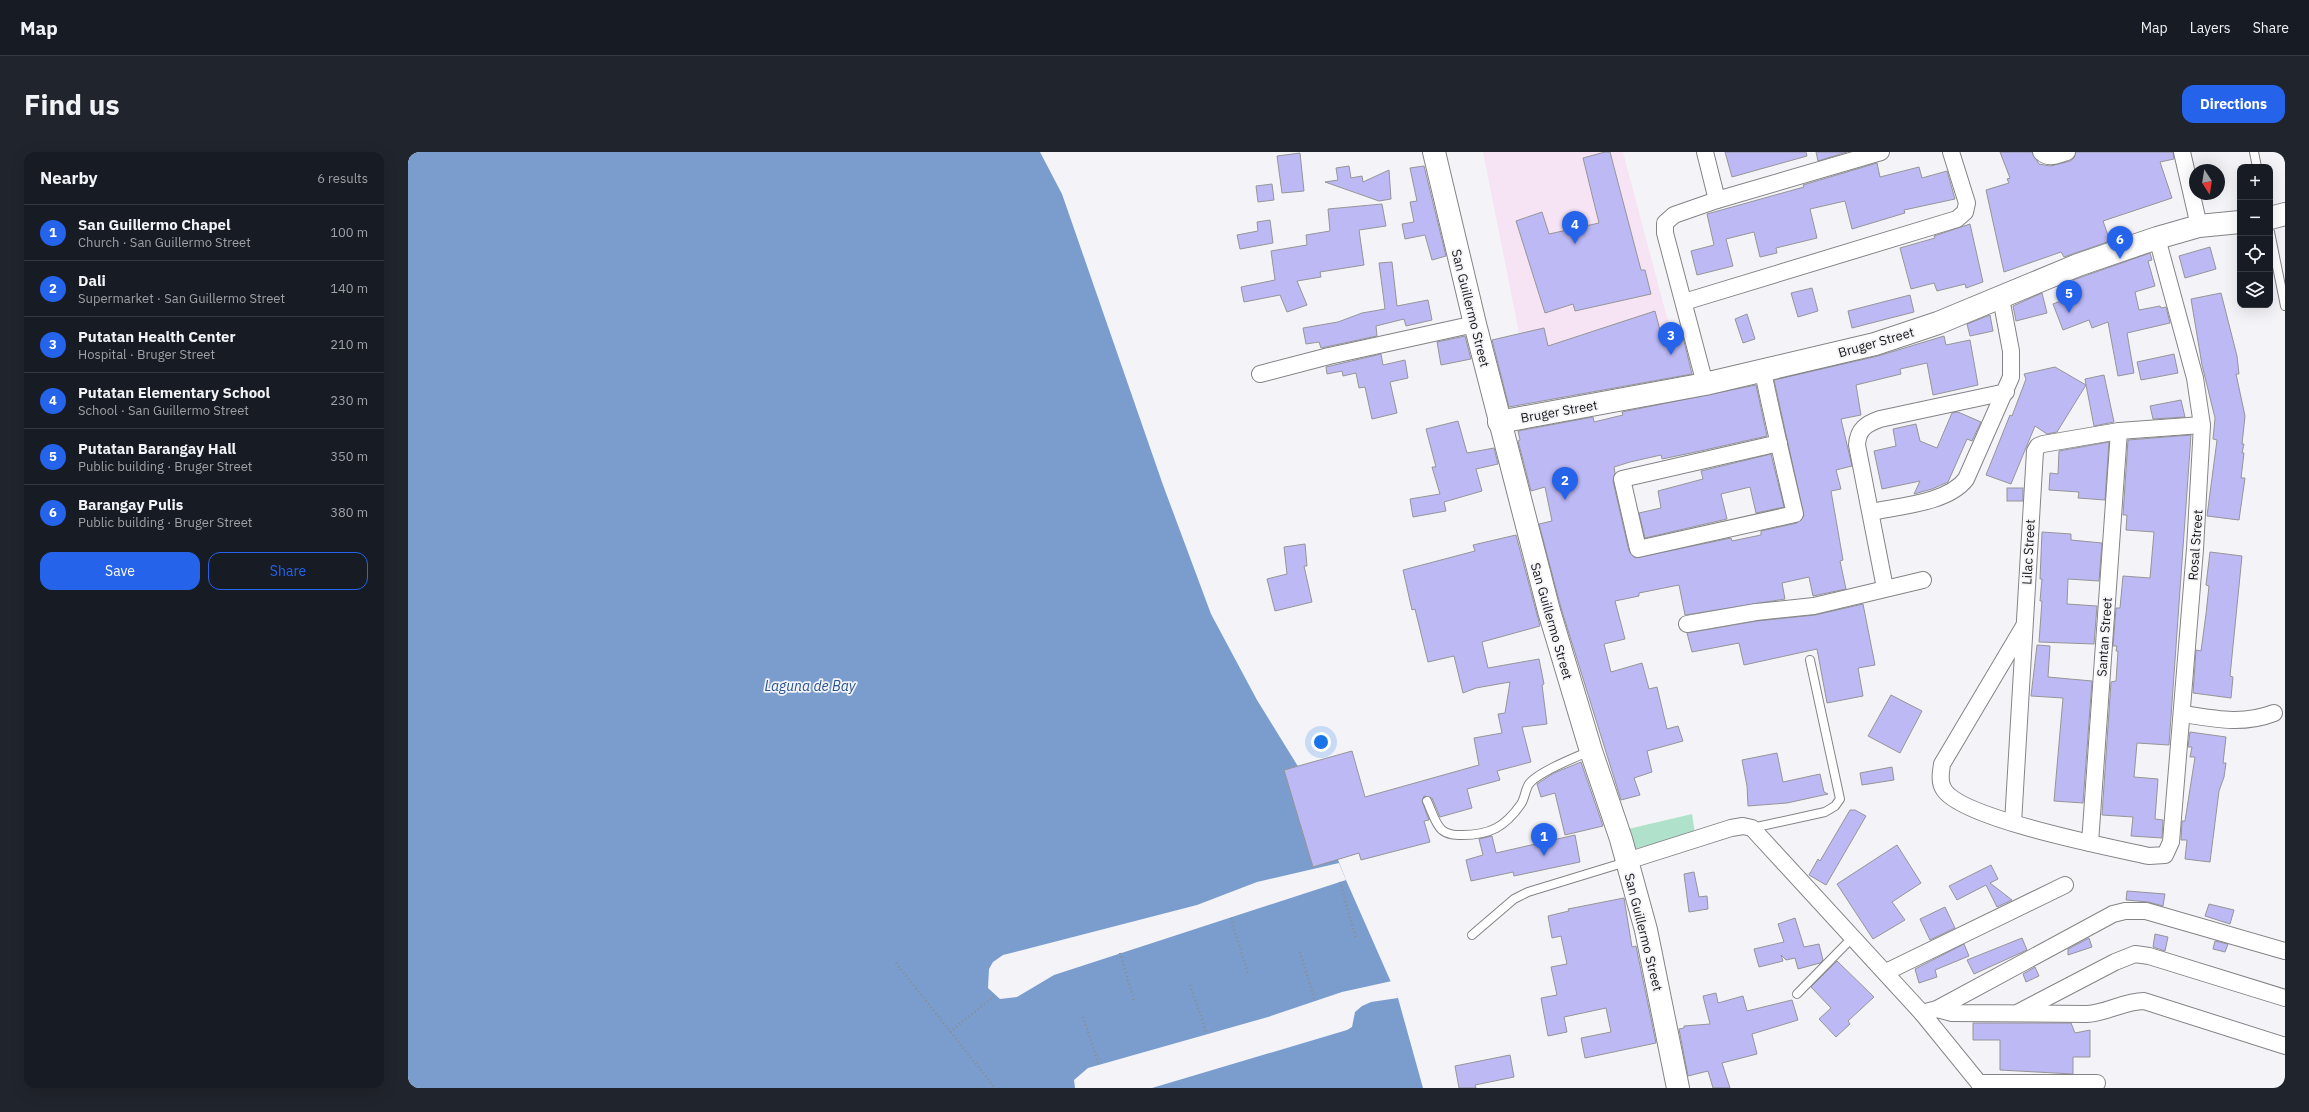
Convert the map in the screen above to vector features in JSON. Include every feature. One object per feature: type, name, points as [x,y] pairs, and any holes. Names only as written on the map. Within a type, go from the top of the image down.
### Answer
[{"type":"main road","name":"San Guillermo Street","points":[[1434,152],[1499,422],[1549,611],[1591,751],[1627,862],[1646,930],[1678,1088]]},
{"type":"main road","points":[[2273,217],[2285,214]]},
{"type":"main road","name":"Bruger Street","points":[[1499,422],[1763,372],[1875,344],[1938,323],[2078,265],[2157,238],[2200,226],[2237,222]]},
{"type":"street","points":[[1705,152],[1717,200]]},
{"type":"street","points":[[1705,384],[1665,232],[1665,223],[1674,215],[1717,200],[1881,152]]},
{"type":"street","points":[[1684,302],[1957,219],[1965,212],[1966,203],[1951,152]]},
{"type":"street","points":[[2044,154],[2067,152]]},
{"type":"street","points":[[2182,152],[2200,226]]},
{"type":"street","name":"Rosal Street","points":[[2090,843],[2149,856],[2165,855],[2172,842],[2195,548],[2202,425],[2195,378],[2157,238]]},
{"type":"street","points":[[1871,512],[1947,495],[1961,485],[2006,392],[2011,377],[2012,358],[2001,298]]},
{"type":"street","points":[[1260,374],[1329,356],[1475,324]]},
{"type":"street","points":[[1763,372],[1779,443],[1795,514],[1638,549],[1622,479],[1779,443]]},
{"type":"street","points":[[1885,588],[1857,445],[1861,430],[1868,423],[2006,392]]},
{"type":"street","name":"Lilac Street","points":[[2013,823],[2035,451],[2038,446],[2043,444],[2119,431],[2202,425]]},
{"type":"street","name":"Santan Street","points":[[2090,843],[2119,431]]},
{"type":"street","points":[[1687,624],[1756,612],[1814,606],[1923,580]]},
{"type":"street","points":[[2024,626],[1942,764],[1941,776],[1943,788],[1953,798],[1974,810],[2013,823],[2090,843]]},
{"type":"street","points":[[2183,714],[2234,721],[2249,721],[2274,713]]},
{"type":"street","points":[[1627,862],[1731,828],[1743,826],[1752,828],[1886,972],[1930,1011],[1981,1086],[2097,1083]]},
{"type":"street","points":[[1886,972],[2065,885]]},
{"type":"street","points":[[1930,1011],[2081,930],[2113,914],[2125,911],[2146,911],[2285,951]]},
{"type":"street","points":[[2018,1013],[2115,962],[2135,954],[2149,956],[2285,998]]},
{"type":"street","points":[[1930,1011],[1952,1013],[2096,1013],[2125,1003],[2144,1001],[2285,1046]]},
{"type":"lane","points":[[2254,152],[2256,164]]},
{"type":"lane","points":[[2271,236],[2285,306]]},
{"type":"lane","points":[[1752,828],[1825,812],[1835,806],[1840,799],[1810,660]]},
{"type":"lane","points":[[1427,801],[1441,829],[1447,833],[1481,835],[1496,829],[1508,820],[1522,803],[1529,784],[1534,780],[1563,763],[1591,751]]},
{"type":"lane","points":[[1472,935],[1514,899],[1528,892],[1627,862]]},
{"type":"lane","points":[[1797,994],[1853,937]]},
{"type":"path","points":[[1340,882],[1356,938]]},
{"type":"path","points":[[1231,918],[1248,974]]},
{"type":"path","points":[[1300,952],[1315,1001]]},
{"type":"path","points":[[1120,953],[1134,1002]]},
{"type":"path","points":[[896,963],[995,1088]]},
{"type":"path","points":[[1190,985],[1207,1034]]},
{"type":"path","points":[[950,1032],[994,996]]},
{"type":"path","points":[[1083,1017],[1100,1065]]},
{"type":"shaded area","points":[[1483,152],[1623,152],[1672,336],[1528,379]]},
{"type":"green space","points":[[1692,814],[1695,834],[1634,849],[1628,829]]},
{"type":"water","name":"Laguna de Bay","points":[[408,152],[1040,152],[1062,194],[1163,485],[1211,614],[1257,700],[1307,781],[1346,880],[1398,998],[1423,1088],[408,1088]]},
{"type":"pier","points":[[1339,863],[1346,880],[1054,975],[1017,997],[1000,999],[988,988],[989,969],[993,962],[1003,955],[1197,905],[1257,882]]},
{"type":"pier","points":[[1392,981],[1398,998],[1371,1002],[1362,1006],[1355,1012],[1352,1027],[1347,1030],[1152,1088],[1075,1088],[1074,1080],[1088,1068],[1268,1017],[1342,992]]},
{"type":"building","points":[[1610,152],[1641,270],[1645,270],[1651,294],[1575,311],[1573,304],[1545,313],[1516,221],[1542,212],[1549,234],[1599,223],[1583,158]]},
{"type":"building","points":[[1725,152],[1806,152],[1807,156],[1732,177]]},
{"type":"building","points":[[1816,152],[1847,152],[1818,161]]},
{"type":"building","points":[[2000,152],[2032,152],[2039,164],[2050,166],[2070,161],[2074,158],[2076,152],[2173,152],[2174,159],[2160,162],[2172,198],[2103,221],[2110,241],[2064,257],[2061,252],[2004,272],[1986,190],[2009,183],[2007,179],[2010,178]]},
{"type":"building","points":[[1300,153],[1304,191],[1282,193],[1277,156]]},
{"type":"building","points":[[1877,163],[1880,177],[1919,167],[1922,178],[1947,171],[1955,199],[1904,210],[1905,213],[1852,229],[1845,201],[1810,209],[1817,238],[1776,248],[1777,253],[1760,257],[1754,232],[1726,239],[1733,266],[1697,275],[1691,251],[1714,245],[1707,214],[1804,187],[1803,185]]},
{"type":"building","points":[[1349,166],[1351,178],[1362,176],[1363,182],[1389,170],[1391,199],[1379,201],[1325,182],[1338,180],[1336,168]]},
{"type":"building","points":[[1424,166],[1446,256],[1432,260],[1425,235],[1405,239],[1402,224],[1414,222],[1410,202],[1417,201],[1410,168]]},
{"type":"building","points":[[1272,184],[1274,200],[1258,202],[1256,186]]},
{"type":"building","points":[[1382,204],[1386,226],[1359,230],[1364,265],[1320,272],[1321,277],[1297,281],[1307,305],[1287,312],[1280,295],[1244,302],[1241,287],[1275,280],[1271,251],[1307,245],[1306,235],[1330,231],[1328,209]]},
{"type":"building","points":[[1270,220],[1273,243],[1240,249],[1237,235],[1258,231],[1257,222]]},
{"type":"building","points":[[1970,224],[1983,282],[1966,288],[1965,284],[1937,291],[1934,283],[1911,289],[1900,248],[1935,238],[1934,236]]},
{"type":"building","points":[[2210,247],[2216,269],[2185,278],[2179,256]]},
{"type":"building","points":[[2150,253],[2152,260],[2148,261],[2155,286],[2135,292],[2139,310],[2160,306],[2161,308],[2166,307],[2170,323],[2127,333],[2134,373],[2118,376],[2108,322],[2092,328],[2089,320],[2063,330],[2053,304],[2079,294],[2073,280]]},
{"type":"building","points":[[1392,262],[1397,306],[1428,300],[1432,320],[1406,326],[1404,319],[1376,326],[1377,336],[1321,348],[1319,342],[1306,344],[1303,328],[1338,322],[1362,313],[1385,309],[1379,263]]},
{"type":"building","points":[[1812,288],[1818,311],[1798,317],[1791,293]]},
{"type":"building","points":[[2042,293],[2047,313],[2016,321],[2013,306]]},
{"type":"building","points":[[2221,293],[2237,356],[2239,374],[2236,374],[2245,416],[2242,444],[2244,444],[2242,453],[2244,453],[2241,478],[2245,478],[2239,520],[2207,516],[2217,440],[2213,439],[2215,418],[2202,365],[2191,299]]},
{"type":"building","points":[[1910,295],[1914,312],[1852,328],[1848,311]]},
{"type":"building","points":[[1655,311],[1662,338],[1682,333],[1692,374],[1509,407],[1492,340],[1544,328],[1548,346]]},
{"type":"building","points":[[1747,314],[1755,339],[1743,343],[1735,319]]},
{"type":"building","points":[[1990,315],[1993,331],[1970,336],[1967,324]]},
{"type":"building","points":[[1465,336],[1471,359],[1441,365],[1437,342]]},
{"type":"building","points":[[1944,336],[1946,345],[1970,340],[1978,385],[1933,395],[1927,363],[1900,369],[1901,374],[1856,385],[1861,415],[1841,419],[1852,466],[1836,470],[1841,489],[1831,491],[1843,560],[1840,561],[1846,589],[1813,596],[1809,577],[1782,583],[1785,599],[1685,615],[1679,585],[1639,593],[1639,596],[1615,601],[1625,639],[1604,644],[1611,672],[1642,663],[1649,689],[1657,687],[1667,729],[1678,726],[1683,741],[1647,751],[1652,772],[1634,778],[1640,795],[1621,800],[1561,608],[1539,524],[1552,521],[1545,487],[1531,491],[1518,441],[1520,440],[1518,431],[1593,417],[1594,422],[1623,415],[1622,412],[1756,385],[1767,436],[1662,459],[1661,455],[1630,462],[1614,467],[1615,473],[1613,481],[1629,551],[1635,558],[1731,538],[1732,541],[1761,535],[1761,531],[1797,523],[1804,516],[1774,380],[1878,356]]},
{"type":"building","points":[[1381,354],[1383,365],[1405,360],[1408,378],[1390,382],[1397,413],[1372,419],[1365,387],[1359,388],[1356,373],[1343,376],[1342,371],[1327,374],[1326,367]]},
{"type":"building","points":[[2174,354],[2178,373],[2141,380],[2137,362]]},
{"type":"building","points":[[2055,367],[2086,385],[2057,432],[2047,434],[2035,426],[2011,484],[1986,475],[2010,415],[2012,416],[2026,379],[2024,374]]},
{"type":"building","points":[[2104,375],[2114,422],[2094,426],[2085,379]]},
{"type":"building","points":[[2181,400],[2185,417],[2153,419],[2150,406]]},
{"type":"building","points":[[1958,412],[1981,422],[1972,441],[1967,439],[1948,482],[1932,489],[1914,494],[1920,481],[1882,489],[1874,451],[1896,446],[1893,429],[1916,424],[1920,441],[1937,448],[1952,413]]},
{"type":"building","points":[[1458,421],[1467,453],[1494,448],[1498,464],[1476,469],[1482,491],[1444,502],[1446,511],[1413,517],[1410,499],[1440,494],[1432,467],[1436,467],[1426,429]]},
{"type":"building","points":[[2191,435],[2169,745],[2137,743],[2134,777],[2158,779],[2155,819],[2163,820],[2162,838],[2131,836],[2133,817],[2102,815],[2111,682],[2116,681],[2118,651],[2116,651],[2117,646],[2113,646],[2116,608],[2120,608],[2123,576],[2150,578],[2154,532],[2126,530],[2127,515],[2123,515],[2128,440]]},
{"type":"building","points":[[2109,442],[2105,500],[2078,498],[2079,492],[2049,490],[2050,473],[2058,474],[2059,451]]},
{"type":"building","points":[[1771,454],[1784,507],[1756,513],[1750,487],[1721,494],[1727,519],[1645,538],[1639,513],[1661,508],[1658,491],[1703,479],[1701,471]]},
{"type":"building","points":[[2007,488],[2023,488],[2023,501],[2007,501]]},
{"type":"building","points":[[2042,532],[2071,534],[2071,540],[2102,543],[2099,581],[2068,579],[2067,604],[2097,606],[2094,644],[2039,642],[2042,601],[2040,601],[2042,579],[2040,579]]},
{"type":"building","points":[[1516,535],[1540,626],[1482,642],[1488,668],[1539,659],[1544,684],[1542,685],[1547,724],[1522,727],[1531,762],[1497,771],[1500,780],[1467,789],[1472,808],[1440,817],[1432,798],[1424,796],[1422,801],[1429,820],[1424,821],[1430,842],[1361,860],[1359,853],[1313,867],[1284,770],[1352,751],[1365,797],[1479,765],[1474,738],[1502,733],[1498,714],[1505,713],[1510,682],[1476,688],[1463,693],[1454,656],[1428,662],[1415,609],[1412,610],[1403,570],[1475,551],[1473,545]]},
{"type":"building","points":[[1305,544],[1307,566],[1304,566],[1312,602],[1275,611],[1267,579],[1287,574],[1284,547]]},
{"type":"building","points":[[2210,552],[2242,556],[2230,676],[2233,677],[2231,698],[2193,693],[2196,650],[2201,651],[2206,614],[2209,586],[2206,585]]},
{"type":"building","points":[[1863,604],[1875,665],[1858,668],[1863,696],[1827,703],[1817,649],[1744,665],[1739,643],[1692,652],[1687,633],[1757,621],[1815,615]]},
{"type":"building","points":[[2037,645],[2050,646],[2048,677],[2092,681],[2083,803],[2054,801],[2063,698],[2031,696]]},
{"type":"building","points":[[1891,695],[1922,711],[1900,753],[1868,736]]},
{"type":"building","points":[[2190,732],[2226,737],[2223,763],[2226,763],[2224,777],[2219,791],[2210,862],[2185,859],[2187,840],[2181,840],[2182,821],[2185,821],[2195,757],[2190,757],[2192,747],[2188,747]]},
{"type":"building","points":[[1777,753],[1783,782],[1820,774],[1824,792],[1828,794],[1787,803],[1748,806],[1747,786],[1742,760]]},
{"type":"building","points":[[1581,762],[1603,826],[1565,835],[1555,793],[1541,797],[1537,784],[1554,773]]},
{"type":"building","points":[[1892,767],[1894,780],[1862,785],[1860,773]]},
{"type":"building","points":[[1850,810],[1855,810],[1866,816],[1826,885],[1809,875],[1818,859],[1820,861]]},
{"type":"building","points":[[1575,835],[1580,862],[1514,876],[1513,872],[1471,881],[1466,860],[1483,855],[1479,839],[1492,836],[1496,853]]},
{"type":"building","points":[[1897,845],[1921,883],[1892,902],[1905,920],[1873,939],[1837,884]]},
{"type":"building","points":[[1991,865],[1998,879],[1990,883],[2012,900],[1997,907],[1986,885],[1957,900],[1949,886]]},
{"type":"building","points":[[1694,872],[1699,897],[1707,896],[1708,909],[1689,912],[1684,874]]},
{"type":"building","points":[[2127,891],[2165,894],[2163,906],[2148,902],[2126,900]]},
{"type":"building","points":[[1624,898],[1632,947],[1636,946],[1656,1043],[1585,1058],[1581,1038],[1611,1032],[1606,1008],[1564,1017],[1567,1032],[1548,1036],[1541,998],[1557,995],[1551,967],[1567,964],[1561,936],[1552,938],[1548,916],[1569,911],[1568,909]]},
{"type":"building","points":[[2209,904],[2234,910],[2230,924],[2205,916]]},
{"type":"building","points":[[1945,907],[1955,928],[1930,940],[1920,919]]},
{"type":"building","points":[[1795,918],[1804,947],[1819,944],[1823,960],[1820,963],[1798,969],[1795,958],[1786,960],[1781,955],[1783,961],[1759,967],[1754,949],[1784,942],[1778,924]]},
{"type":"building","points":[[2155,934],[2168,937],[2165,951],[2153,947]]},
{"type":"building","points":[[2022,938],[2027,950],[1974,974],[1967,960]]},
{"type":"building","points":[[2089,938],[2092,947],[2068,955],[2068,949]]},
{"type":"building","points":[[2215,941],[2228,944],[2225,952],[2213,949]]},
{"type":"building","points":[[1964,944],[1969,956],[1935,970],[1937,977],[1919,983],[1915,969]]},
{"type":"building","points":[[1837,961],[1874,997],[1848,1021],[1850,1024],[1836,1037],[1819,1019],[1831,1008],[1811,987]]},
{"type":"building","points":[[2035,967],[2039,976],[2026,982],[2023,974]]},
{"type":"building","points":[[1716,993],[1718,1003],[1743,996],[1747,1011],[1792,1000],[1798,1020],[1752,1034],[1757,1054],[1722,1063],[1730,1088],[1713,1088],[1708,1071],[1688,1076],[1679,1029],[1684,1028],[1684,1026],[1710,1024],[1703,996]]},
{"type":"building","points":[[1973,1023],[2071,1023],[2075,1033],[2090,1030],[2090,1057],[2073,1057],[2073,1074],[2000,1070],[2000,1040],[1973,1040]]},
{"type":"building","points":[[1510,1055],[1514,1077],[1475,1085],[1476,1088],[1459,1088],[1455,1066]]},
{"type":"place","name":"Putatan Elementary School","points":[[1575,244]]},
{"type":"place","name":"Barangay Pulis","points":[[2120,259]]},
{"type":"place","name":"Putatan Barangay Hall","points":[[2069,313]]},
{"type":"place","name":"Putatan Health Center","points":[[1671,355]]},
{"type":"place","name":"Dali","points":[[1565,500]]},
{"type":"place","name":"San Guillermo Chapel","points":[[1544,856]]}]
